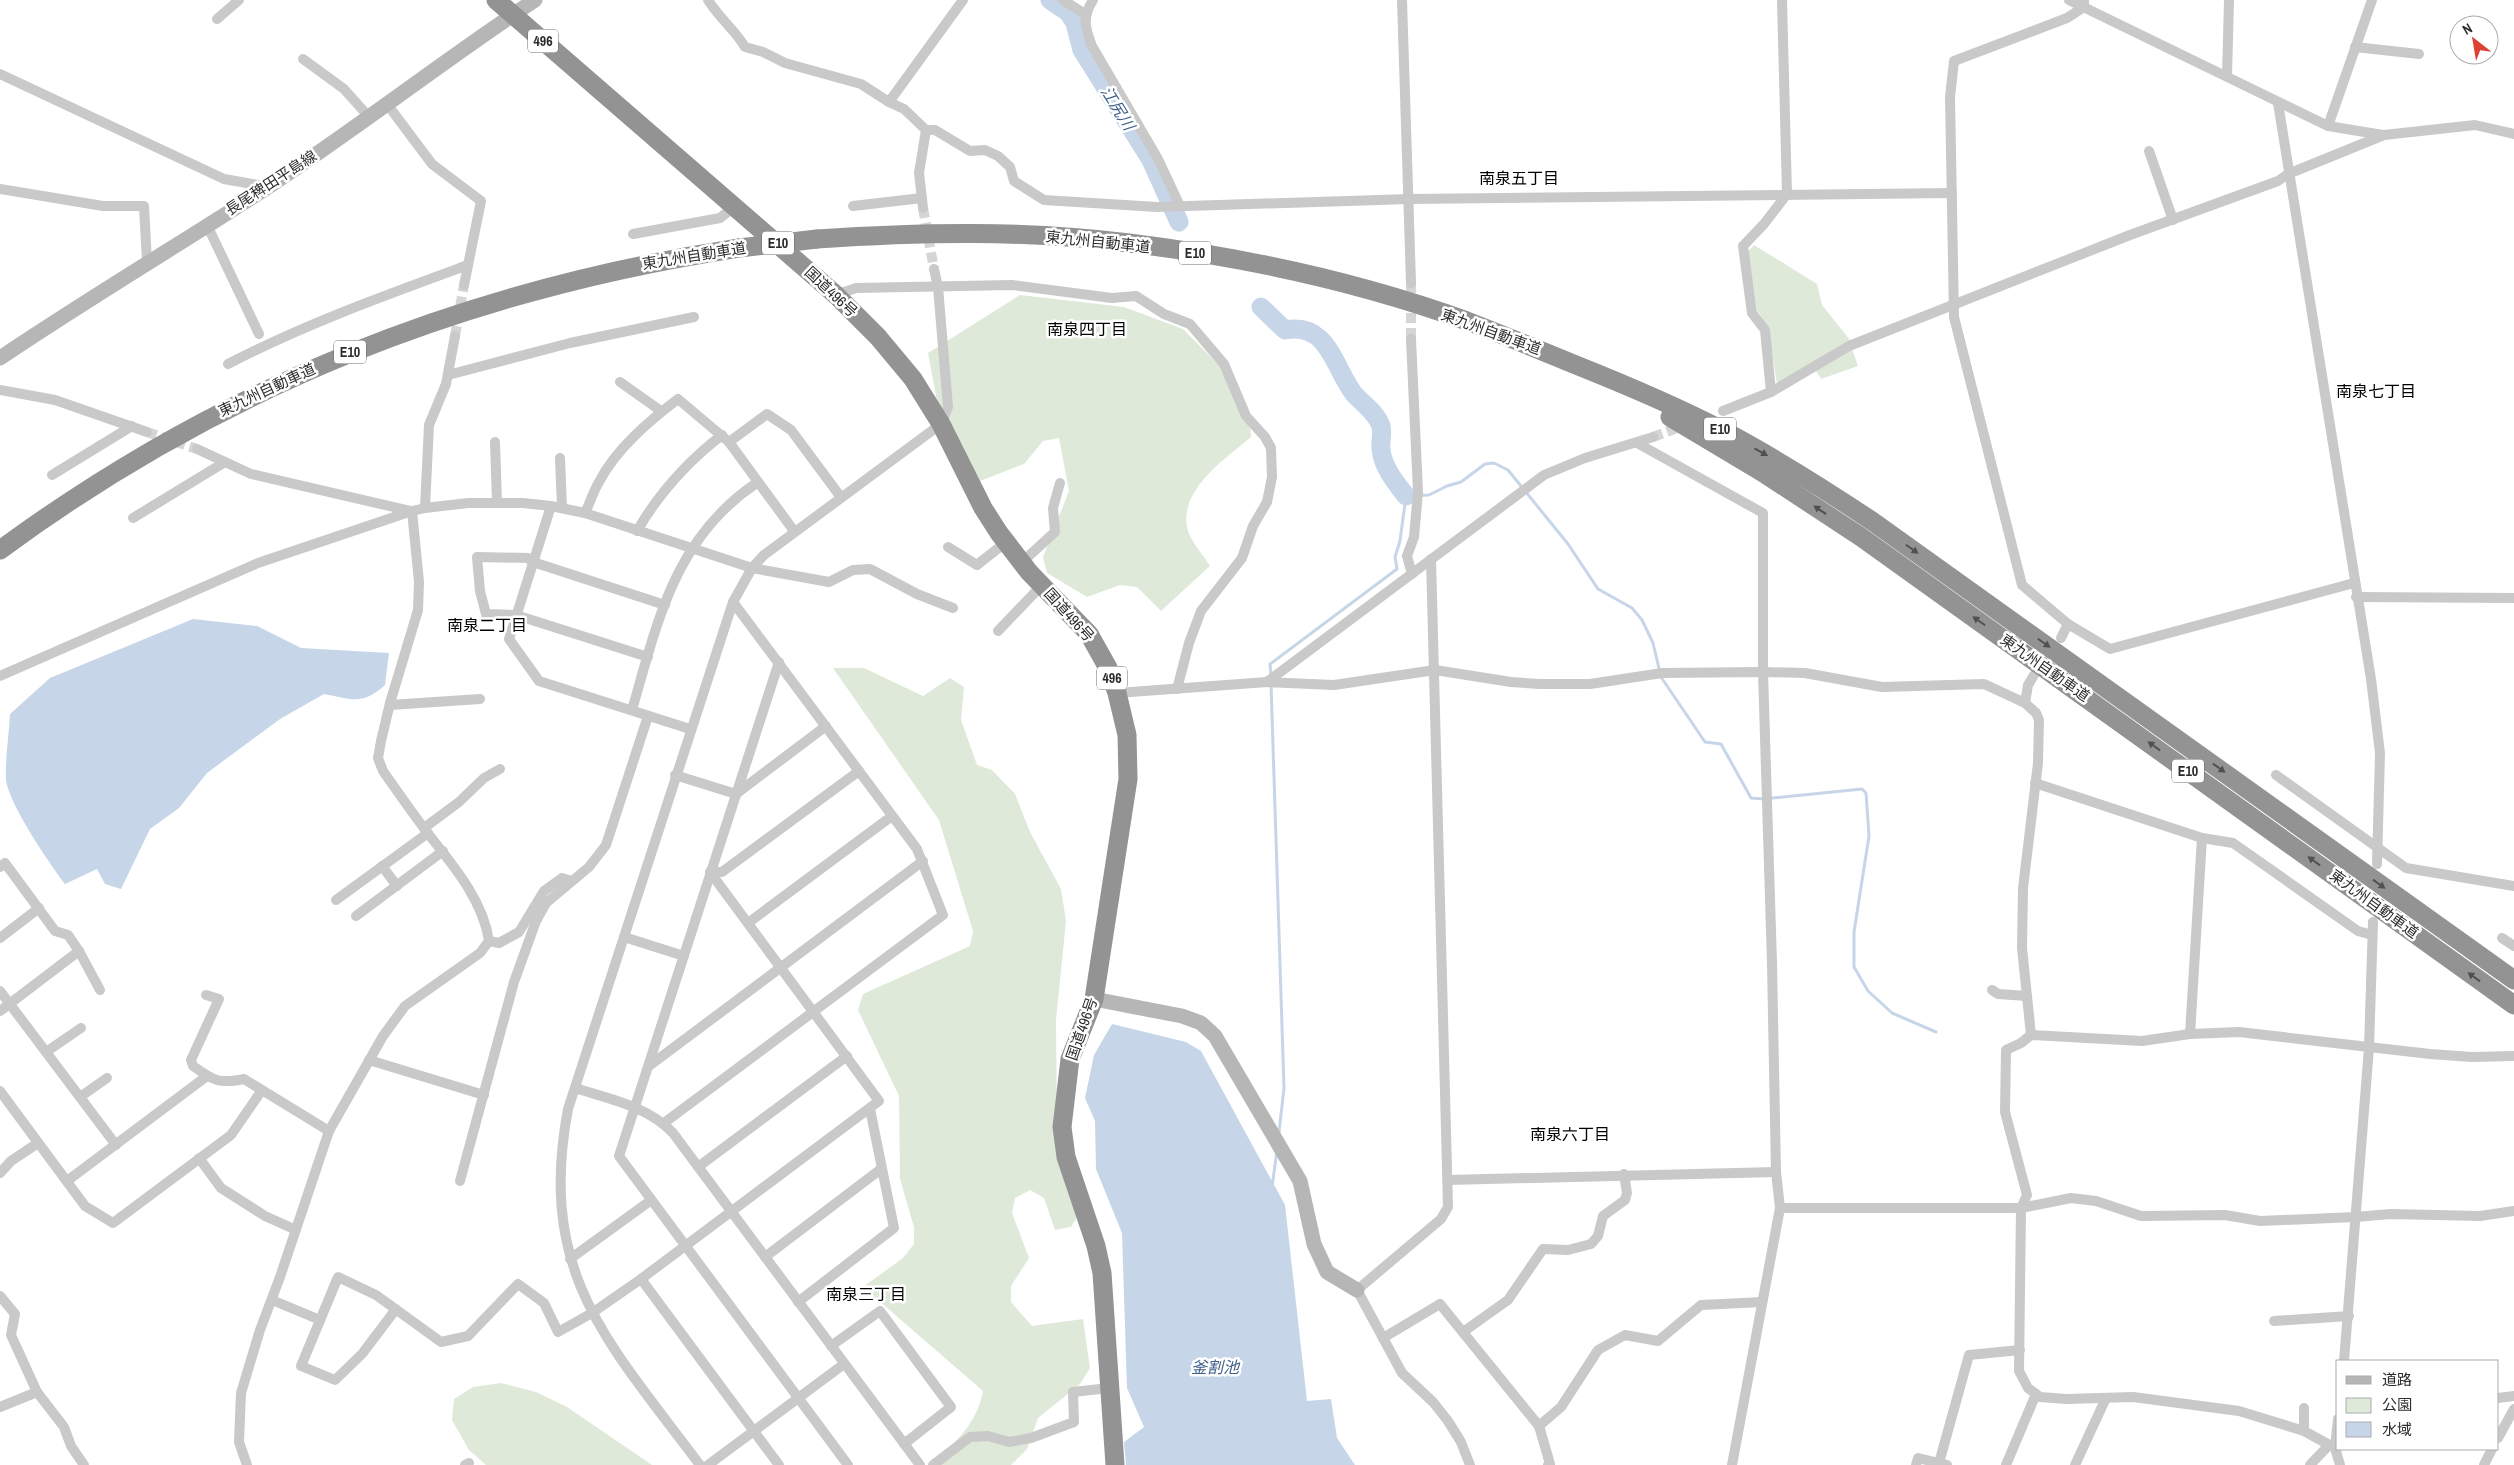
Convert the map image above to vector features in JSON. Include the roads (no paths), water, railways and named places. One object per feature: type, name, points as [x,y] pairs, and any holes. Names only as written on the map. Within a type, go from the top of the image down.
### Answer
[{"type":"highway","name":"国道496号","points":[[496,0],[836,295],[878,337],[913,379],[941,424],[983,508],[1006,542],[1021,563],[1089,634],[1108,668],[1117,693],[1126,735],[1128,779],[1094,999],[1070,1059],[1062,1127],[1066,1156],[1096,1246],[1102,1273],[1115,1465]]},
{"type":"highway","name":"東九州自動車道","points":[[0,550],[118,469],[184,431],[249,397],[339,357],[428,322],[507,297],[658,261],[739,248],[817,239],[996,233],[1120,242],[1197,254],[1267,266],[1400,300],[1464,320],[1698,418],[1817,485],[1872,521],[2514,980]]},
{"type":"highway","name":"東九州自動車道","points":[[1558,358],[1715,444],[1861,538],[2514,1005]]},
{"type":"main road","name":"長尾稗田平島線","points":[[0,358],[147,262],[262,191],[369,117],[432,70],[536,0]]},
{"type":"main road","points":[[1094,999],[1182,1016],[1201,1023],[1215,1036],[1300,1181],[1314,1244],[1327,1272],[1357,1290]]},
{"type":"street","points":[[216,20],[239,0]]},
{"type":"street","points":[[708,0],[717,14],[738,34],[745,48],[763,52],[785,63],[861,84],[888,102],[904,109],[926,130],[935,130],[970,151],[984,150],[998,156],[1010,167],[1014,181],[1044,200],[1157,207],[1409,199],[1952,193]]},
{"type":"street","points":[[888,102],[963,0]]},
{"type":"street","points":[[1063,0],[1085,14]]},
{"type":"street","points":[[1093,0],[1085,14],[1087,32],[1092,46],[1158,159],[1180,206]]},
{"type":"street","points":[[1402,0],[1411,283]]},
{"type":"street","points":[[1771,392],[1765,330],[1752,313],[1743,246],[1764,224],[1787,194],[1782,0]]},
{"type":"street","points":[[2069,0],[2084,4],[2278,103],[2328,126],[2384,135],[2475,125],[2514,134]]},
{"type":"street","points":[[2227,76],[2229,0]]},
{"type":"street","points":[[2328,126],[2372,0]]},
{"type":"street","points":[[2084,4],[2067,18],[1954,61],[1950,98],[1954,317],[1973,398],[2022,585],[2068,624],[2110,649],[2354,583]]},
{"type":"street","points":[[2356,47],[2419,54]]},
{"type":"street","points":[[303,59],[344,89],[369,117]]},
{"type":"street","points":[[0,74],[224,179],[258,185],[262,191]]},
{"type":"street","points":[[2278,103],[2356,597],[2371,679],[2380,753],[2377,864]]},
{"type":"street","points":[[387,104],[432,164],[481,201],[464,285]]},
{"type":"street","points":[[853,206],[922,203],[919,173],[926,130]]},
{"type":"street","points":[[1723,411],[1771,392],[1849,346],[2278,180],[2288,174],[2384,135]]},
{"type":"street","points":[[2148,151],[2173,220]]},
{"type":"street","points":[[0,189],[103,206],[144,206],[147,262]]},
{"type":"street","points":[[633,234],[720,218],[734,207]]},
{"type":"street","points":[[207,225],[259,334]]},
{"type":"street","points":[[228,364],[274,340],[337,313],[468,265]]},
{"type":"street","points":[[700,1465],[612,1346],[592,1313],[577,1282],[564,1235],[560,1178],[561,1147],[575,1088],[675,775],[733,602],[752,568],[764,555],[794,530],[941,424],[948,407],[938,287],[934,269]]},
{"type":"street","points":[[836,295],[856,288],[938,287],[962,284],[1012,285],[1112,298],[1136,296],[1164,314],[1190,324],[1205,344],[1224,364],[1246,416],[1265,437],[1271,448],[1272,477],[1267,502],[1253,526],[1242,558],[1201,611],[1189,643],[1177,689]]},
{"type":"street","points":[[448,376],[570,343],[694,317]]},
{"type":"street","points":[[425,508],[429,425],[448,376],[455,336]]},
{"type":"street","points":[[1412,339],[1418,492],[1414,537],[1407,556],[1412,574]]},
{"type":"street","points":[[620,382],[661,411]]},
{"type":"street","points":[[0,390],[55,400],[147,432]]},
{"type":"street","points":[[585,513],[604,474],[634,438],[661,411],[678,398],[726,439],[794,530]]},
{"type":"street","points":[[636,531],[661,494],[702,451],[767,414],[791,430],[840,496]]},
{"type":"street","points":[[52,475],[132,426]]},
{"type":"street","points":[[1267,682],[1544,475],[1585,458],[1653,437]]},
{"type":"street","points":[[495,442],[496,503]]},
{"type":"street","points":[[1637,443],[1763,513],[1763,672],[1776,1172],[1780,1208],[1732,1465]]},
{"type":"street","points":[[197,450],[251,474],[412,511]]},
{"type":"street","points":[[560,458],[562,508]]},
{"type":"street","points":[[133,518],[225,462]]},
{"type":"street","points":[[632,710],[665,604],[690,548],[722,510],[758,482]]},
{"type":"street","points":[[1021,563],[1055,532],[1052,508],[1060,483]]},
{"type":"street","points":[[0,676],[258,563],[425,508],[523,502],[562,508],[585,513],[752,568],[829,582],[853,570],[870,569],[917,594],[953,608]]},
{"type":"street","points":[[551,506],[509,639],[538,681],[690,729]]},
{"type":"street","points":[[247,1465],[240,1442],[241,1393],[260,1330],[272,1300],[329,1131],[383,1036],[405,1006],[480,954],[489,940],[481,912],[443,851],[380,765],[378,758],[390,706],[418,610],[420,582],[412,511]]},
{"type":"street","points":[[948,547],[977,565],[1006,542]]},
{"type":"street","points":[[648,657],[516,615],[486,614],[480,591],[477,557],[528,558],[533,562],[665,604]]},
{"type":"street","points":[[1431,559],[1448,1207],[1446,1214],[1357,1290],[1402,1373],[1433,1402],[1448,1420],[1461,1442],[1470,1465]]},
{"type":"street","points":[[998,631],[1042,585]]},
{"type":"street","points":[[2356,597],[2514,598]]},
{"type":"street","points":[[664,1123],[943,915],[917,848],[733,602]]},
{"type":"street","points":[[2061,638],[2068,624]]},
{"type":"street","points":[[779,662],[649,1066],[618,1156],[848,1465]]},
{"type":"street","points":[[1117,693],[1267,682],[1334,685],[1435,670],[1511,682],[1539,684],[1590,684],[1662,673],[1763,672],[1805,673],[1882,687],[1984,684],[2025,703],[2036,713],[2039,720],[2040,731],[2036,783],[2022,888],[2022,948],[2031,1035]]},
{"type":"street","points":[[2025,703],[2028,685],[2034,675]]},
{"type":"street","points":[[390,706],[480,699]]},
{"type":"street","points":[[460,1180],[514,982],[536,921],[546,903],[589,867],[606,845],[648,716]]},
{"type":"street","points":[[736,794],[826,726]]},
{"type":"street","points":[[336,900],[426,830],[484,778],[500,769]]},
{"type":"street","points":[[710,872],[722,872],[859,770]]},
{"type":"street","points":[[675,775],[736,794]]},
{"type":"street","points":[[2276,775],[2406,868],[2514,886]]},
{"type":"street","points":[[2036,783],[2202,838],[2233,843],[2358,931],[2372,935]]},
{"type":"street","points":[[748,923],[892,816]]},
{"type":"street","points":[[2190,1034],[2202,838]]},
{"type":"street","points":[[356,916],[443,851]]},
{"type":"street","points":[[649,1066],[923,861]]},
{"type":"street","points":[[0,867],[5,863],[56,931],[68,935],[100,990]]},
{"type":"street","points":[[382,866],[397,886]]},
{"type":"street","points":[[396,1309],[362,1354],[336,1380],[301,1366],[338,1277],[376,1295],[396,1309],[441,1342],[468,1336],[518,1284],[544,1303],[558,1332],[592,1313],[641,1279],[879,1101],[710,872]]},
{"type":"street","points":[[489,940],[499,943],[519,932],[544,891],[562,878],[571,881]]},
{"type":"street","points":[[0,938],[39,908]]},
{"type":"street","points":[[2344,1360],[2369,1048],[2373,922]]},
{"type":"street","points":[[624,937],[684,956]]},
{"type":"street","points":[[2502,938],[2514,946]]},
{"type":"street","points":[[0,1010],[79,951]]},
{"type":"street","points":[[1992,990],[1998,994],[2027,996]]},
{"type":"street","points":[[0,991],[116,1145]]},
{"type":"street","points":[[206,994],[219,999],[191,1060],[193,1066],[207,1076],[224,1083],[244,1079],[329,1131]]},
{"type":"street","points":[[46,1052],[81,1028]]},
{"type":"street","points":[[2334,1446],[2304,1431],[2239,1411],[2133,1397],[2066,1399],[2040,1397],[2028,1388],[2019,1371],[2021,1208],[2027,1195],[2005,1112],[2006,1050],[2021,1043],[2031,1035],[2142,1042],[2190,1034],[2239,1032],[2472,1058],[2514,1056]]},
{"type":"street","points":[[698,1167],[847,1056]]},
{"type":"street","points":[[369,1060],[484,1095]]},
{"type":"street","points":[[67,1181],[207,1076]]},
{"type":"street","points":[[80,1098],[107,1078]]},
{"type":"street","points":[[575,1088],[634,1107],[664,1123],[920,1465]]},
{"type":"street","points":[[0,1091],[85,1206],[113,1222],[231,1135],[262,1090]]},
{"type":"street","points":[[798,1302],[894,1228],[870,1109]]},
{"type":"street","points":[[0,1173],[11,1161],[38,1143]]},
{"type":"street","points":[[199,1158],[221,1188],[265,1216],[296,1230]]},
{"type":"street","points":[[764,1257],[881,1169]]},
{"type":"street","points":[[1448,1180],[1624,1174],[1776,1172]]},
{"type":"street","points":[[1463,1332],[1508,1300],[1543,1249],[1568,1250],[1596,1241],[1603,1216],[1625,1200],[1627,1193],[1624,1174]]},
{"type":"street","points":[[1780,1208],[2021,1208],[2071,1198],[2096,1201],[2141,1216],[2225,1215],[2260,1221],[2390,1214],[2480,1216],[2514,1211]]},
{"type":"street","points":[[570,1260],[650,1201]]},
{"type":"street","points":[[641,1279],[779,1465]]},
{"type":"street","points":[[0,1296],[15,1314],[11,1335],[37,1392],[64,1428],[71,1446],[84,1465]]},
{"type":"street","points":[[272,1300],[320,1320]]},
{"type":"street","points":[[1539,1426],[1561,1407],[1598,1350],[1605,1346],[1625,1335],[1658,1341],[1701,1306],[1762,1302]]},
{"type":"street","points":[[1383,1338],[1440,1304],[1539,1426],[1550,1464],[1548,1465]]},
{"type":"street","points":[[831,1346],[880,1311],[886,1319],[951,1407],[904,1444]]},
{"type":"street","points":[[2274,1321],[2349,1316]]},
{"type":"street","points":[[1916,1465],[1918,1458],[1943,1464],[1969,1355],[2020,1350]]},
{"type":"street","points":[[708,1465],[844,1364]]},
{"type":"street","points":[[933,1465],[970,1437],[988,1436],[1010,1442],[1031,1438],[1074,1422],[1073,1392],[1109,1388]]},
{"type":"street","points":[[0,1407],[37,1392]]},
{"type":"street","points":[[2006,1465],[2036,1394]]},
{"type":"street","points":[[2499,1398],[2514,1396]]},
{"type":"street","points":[[2075,1465],[2106,1398]]},
{"type":"street","points":[[2304,1408],[2304,1431]]},
{"type":"street","points":[[2499,1436],[2514,1409]]},
{"type":"street","points":[[2336,1432],[2334,1446],[2340,1465]]},
{"type":"street","points":[[2310,1465],[2334,1446]]},
{"type":"street","points":[[2484,1465],[2492,1450]]},
{"type":"water","points":[[193,619],[257,626],[301,648],[389,653],[385,685],[377,692],[363,698],[349,699],[324,694],[280,719],[207,773],[179,808],[150,829],[121,889],[105,884],[97,869],[65,884],[22,818],[9,790],[6,772],[10,714],[50,678]]},
{"type":"water","name":"釜割池","points":[[1112,1024],[1186,1042],[1201,1051],[1285,1205],[1307,1401],[1331,1399],[1337,1438],[1355,1465],[1126,1465],[1124,1442],[1144,1427],[1127,1388],[1122,1233],[1096,1169],[1095,1121],[1085,1098],[1094,1055]]},
{"type":"waterway","name":"江尻川","points":[[1050,0],[1068,12],[1075,23],[1082,50],[1151,160],[1179,222]]},
{"type":"waterway","name":"江尻川","points":[[1261,307],[1285,330],[1299,329],[1311,333],[1320,339],[1328,349],[1354,394],[1373,412],[1379,421],[1382,429],[1381,446],[1384,462],[1406,496]]},
{"type":"waterway","points":[[1271,675],[1270,664],[1397,569],[1395,557],[1400,541],[1406,496],[1429,495],[1447,486],[1461,482],[1485,464],[1494,463],[1508,470],[1568,544],[1598,589],[1632,608],[1642,620],[1653,643],[1661,677],[1705,742],[1721,744],[1751,798],[1763,799],[1862,789],[1866,793],[1869,836],[1854,932],[1854,967],[1868,991],[1892,1013],[1936,1032]]},
{"type":"waterway","points":[[1271,684],[1284,1088],[1279,1132]]},
{"type":"waterway","points":[[1272,1187],[1277,1151]]},
{"type":"tunnel","points":[[923,208],[934,269]]},
{"type":"tunnel","points":[[1411,283],[1411,339]]},
{"type":"tunnel","points":[[455,336],[464,285]]},
{"type":"tunnel","points":[[1653,437],[1685,425]]},
{"type":"tunnel","points":[[147,432],[197,449]]},
{"type":"district","name":"南泉五丁目","points":[[1519,178]]},
{"type":"district","name":"南泉四丁目","points":[[1087,329]]},
{"type":"district","name":"南泉七丁目","points":[[2376,391]]},
{"type":"district","name":"南泉二丁目","points":[[487,625]]},
{"type":"district","name":"南泉六丁目","points":[[1570,1134]]},
{"type":"district","name":"南泉三丁目","points":[[866,1294]]}]
